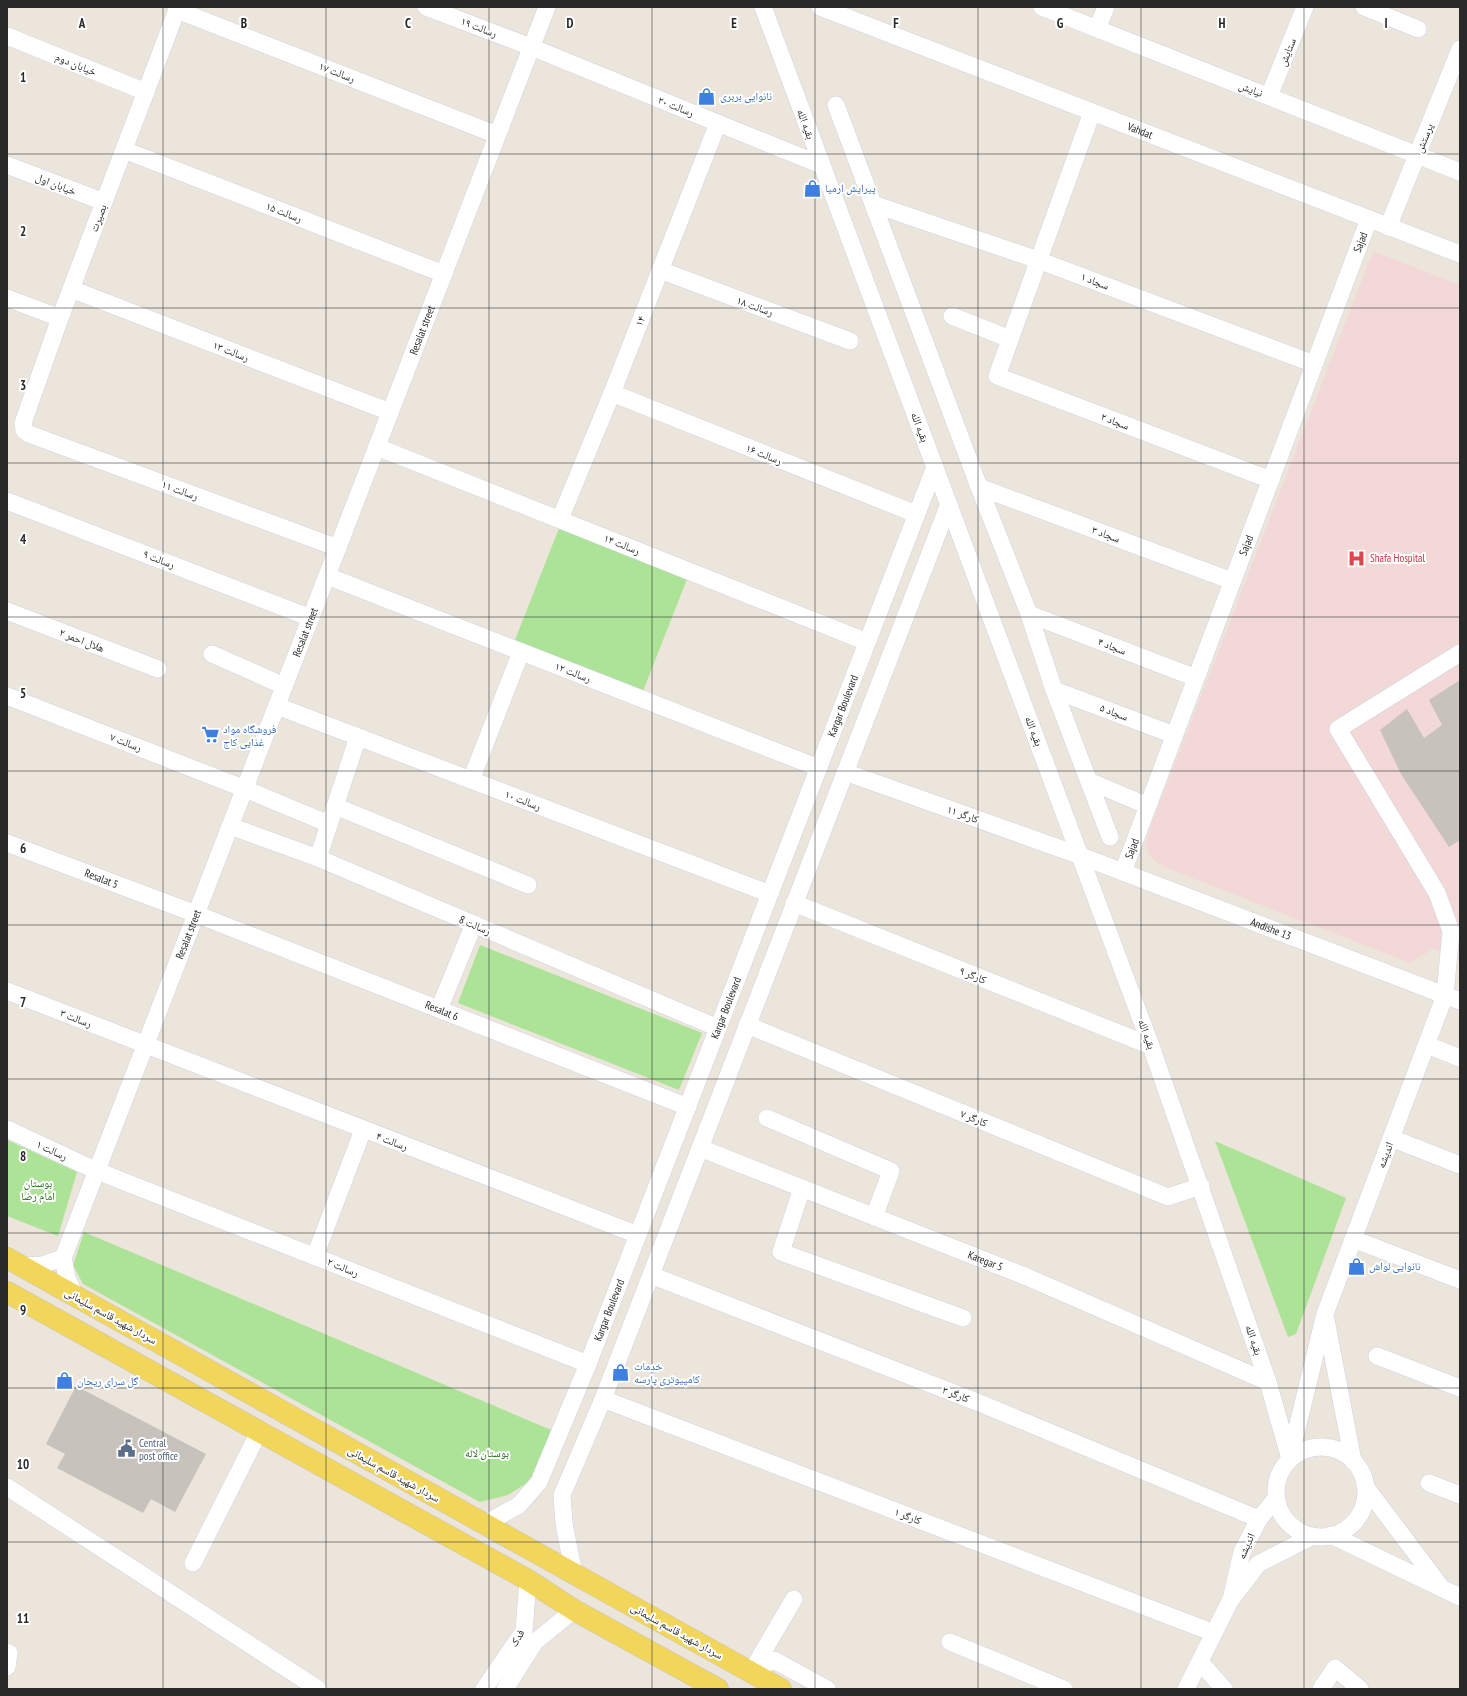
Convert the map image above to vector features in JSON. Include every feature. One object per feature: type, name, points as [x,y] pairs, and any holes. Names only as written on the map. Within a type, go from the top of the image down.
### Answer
[{"type":"main road","name":"سردار شهید قاسم سلیمانی","points":[[14,1262],[781,1689]]},
{"type":"main road","points":[[7,1292],[528,1580],[574,1610],[718,1689]]},
{"type":"street","name":"رسالت ۱۹","points":[[426,7],[532,47]]},
{"type":"street","name":"Resalat street","points":[[63,1258],[547,7]]},
{"type":"street","name":"بقیه الله","points":[[764,7],[821,165],[1081,856],[1202,1186],[1268,1382],[1290,1459]]},
{"type":"street","name":"Vahdat","points":[[820,7],[1460,254]]},
{"type":"street","name":"نیایش","points":[[1042,7],[1460,172]]},
{"type":"street","points":[[1097,29],[1106,7]]},
{"type":"street","name":"ستایش","points":[[1269,96],[1305,7]]},
{"type":"street","points":[[1364,7],[1418,29]]},
{"type":"street","name":"بصیرت","points":[[24,430],[23,423],[60,318],[177,8]]},
{"type":"street","name":"رسالت ۱۷","points":[[177,8],[497,135]]},
{"type":"street","name":"خیابان دوم","points":[[7,36],[146,92]]},
{"type":"street","name":"رسالت ۲۰","points":[[532,47],[821,165]]},
{"type":"street","name":"پرستش","points":[[1388,226],[1460,49]]},
{"type":"street","points":[[836,105],[979,487],[1029,614],[1054,690],[1110,837]]},
{"type":"street","name":"سجاد ۲","points":[[1092,112],[997,376],[1270,480]]},
{"type":"street","name":"۱۴","points":[[560,519],[612,393],[718,123]]},
{"type":"street","name":"رسالت ۱۵","points":[[124,150],[444,274]]},
{"type":"street","name":"خیابان اول","points":[[7,165],[104,202]]},
{"type":"street","name":"سجاد ۱","points":[[873,204],[1038,260],[1314,364]]},
{"type":"street","name":"Sajad","points":[[1123,872],[1369,219]]},
{"type":"street","name":"رسالت ۱۸","points":[[660,270],[850,341]]},
{"type":"street","name":"رسالت ۱۳","points":[[71,289],[390,412]]},
{"type":"street","points":[[7,298],[60,318]]},
{"type":"street","points":[[952,316],[1010,338]]},
{"type":"street","name":"رسالت ۱۶","points":[[612,393],[916,514]]},
{"type":"street","name":"رسالت ۱۱","points":[[24,430],[29,434],[338,548]]},
{"type":"street","name":"رسالت ۱۴","points":[[377,446],[867,642]]},
{"type":"street","name":"Kargar Boulevard","points":[[484,1524],[519,1505],[539,1482],[588,1364],[935,467]]},
{"type":"street","name":"سجاد ۳","points":[[979,487],[1232,581]]},
{"type":"street","name":"رسالت ۹","points":[[7,501],[311,618]]},
{"type":"street","points":[[574,1574],[564,1524],[562,1495],[603,1399],[949,504]]},
{"type":"street","name":"رسالت ۱۲","points":[[327,576],[818,768]]},
{"type":"street","name":"هلال احمر ۲","points":[[7,611],[158,669]]},
{"type":"street","name":"سجاد ۴","points":[[1029,614],[1196,678]]},
{"type":"street","points":[[471,780],[521,652]]},
{"type":"street","name":"اندیشه","points":[[1290,1459],[1325,1314],[1427,1045],[1453,998],[1451,931],[1437,894],[1338,729],[1460,653]]},
{"type":"street","points":[[212,654],[284,686]]},
{"type":"street","name":"سجاد ۵","points":[[1054,690],[1174,735]]},
{"type":"street","name":"رسالت ۷","points":[[7,696],[245,788],[329,824]]},
{"type":"street","name":"رسالت ۱۰","points":[[277,706],[770,894]]},
{"type":"street","points":[[318,858],[358,737]]},
{"type":"street","name":"کارگر ۱۱","points":[[845,772],[1081,856]]},
{"type":"street","points":[[1089,781],[1148,806]]},
{"type":"street","points":[[335,806],[528,884]]},
{"type":"street","name":"رسالت 8","points":[[230,826],[318,858],[718,1028]]},
{"type":"street","name":"Resalat 5","points":[[7,843],[196,914]]},
{"type":"street","name":"Andishe 13","points":[[1081,856],[1453,998]]},
{"type":"street","name":"کارگر ۹","points":[[794,903],[1151,1046]]},
{"type":"street","name":"Resalat 6","points":[[196,914],[688,1106]]},
{"type":"street","points":[[439,1009],[474,924]]},
{"type":"street","name":"رسالت ۳","points":[[7,991],[145,1046]]},
{"type":"street","name":"کارگر ۷","points":[[747,1025],[1168,1197],[1202,1186]]},
{"type":"street","points":[[1427,1045],[1460,1058]]},
{"type":"street","name":"رسالت ۴","points":[[145,1046],[638,1235]]},
{"type":"street","points":[[767,1118],[891,1171],[874,1217]]},
{"type":"street","name":"رسالت ۱","points":[[7,1129],[97,1171]]},
{"type":"street","points":[[315,1256],[363,1130]]},
{"type":"street","points":[[1391,1138],[1460,1165]]},
{"type":"street","name":"Karegar 5","points":[[700,1148],[1027,1277],[1268,1382]]},
{"type":"street","name":"رسالت ۲","points":[[97,1171],[588,1364]]},
{"type":"street","points":[[802,1188],[781,1252],[963,1318]]},
{"type":"street","points":[[655,1190],[680,1200]]},
{"type":"street","points":[[1353,1239],[1460,1280]]},
{"type":"street","points":[[14,1262],[42,1265],[63,1258],[67,1278],[75,1296]]},
{"type":"street","name":"کارگر ۳","points":[[650,1275],[982,1404],[1259,1519]]},
{"type":"street","name":"اندیشه","points":[[1325,1314],[1354,1461]]},
{"type":"street","points":[[1377,1356],[1460,1388]]},
{"type":"street","name":"کارگر ۱","points":[[603,1399],[1214,1634]]},
{"type":"street","points":[[193,1563],[259,1432]]},
{"type":"street","name":"اندیشه","points":[[1186,1689],[1230,1601],[1258,1564],[1313,1536],[1340,1533],[1352,1524],[1361,1513],[1365,1500],[1365,1486],[1362,1472],[1354,1461],[1342,1452],[1329,1448],[1315,1447],[1301,1451],[1290,1459],[1281,1471],[1277,1484],[1276,1498],[1280,1511],[1289,1523],[1300,1531],[1313,1536]]},
{"type":"street","points":[[539,1482],[542,1489],[548,1494],[555,1496],[562,1495]]},
{"type":"street","points":[[1429,1483],[1460,1495]]},
{"type":"street","points":[[1365,1486],[1443,1590]]},
{"type":"street","points":[[7,1487],[318,1689]]},
{"type":"street","name":"اندیشه","points":[[1230,1601],[1242,1552],[1259,1519],[1276,1498]]},
{"type":"street","points":[[1331,1535],[1460,1597]]},
{"type":"street","name":"فدک","points":[[505,1689],[529,1636],[528,1580]]},
{"type":"street","points":[[751,1672],[794,1599]]},
{"type":"street","name":"فدک","points":[[484,1689],[529,1636],[574,1610]]},
{"type":"street","points":[[950,1642],[1064,1689]]},
{"type":"street","points":[[7,1652],[7,1667]]},
{"type":"street","points":[[751,1672],[774,1660],[827,1689]]},
{"type":"street","points":[[1200,1662],[1224,1689]]},
{"type":"street","points":[[1321,1689],[1335,1668],[1360,1689]]},
{"type":"shaded area","name":"Shafa Hospital","points":[[1373,251],[1460,285],[1460,960],[1433,949],[1410,963],[1166,868],[1156,862],[1149,854],[1146,843],[1149,831]]},
{"type":"green space","points":[[565,513],[693,564],[643,691],[515,640]]},
{"type":"green space","points":[[480,945],[702,1033],[679,1090],[458,1003]]},
{"type":"green space","name":"بوستان امام رضا","points":[[7,1140],[77,1172],[58,1236],[7,1216]]},
{"type":"green space","points":[[1215,1141],[1346,1198],[1296,1334],[1288,1337]]},
{"type":"green space","name":"بوستان لاله","points":[[84,1232],[551,1430],[533,1479],[508,1495],[480,1502],[83,1284],[73,1265]]},
{"type":"building","points":[[1460,680],[1460,840],[1449,847],[1401,774],[1380,730],[1407,709],[1424,738],[1442,725],[1429,700]]},
{"type":"building","name":"Central post office","points":[[76,1386],[206,1454],[175,1512],[151,1499],[143,1513],[57,1468],[65,1454],[46,1444]]},
{"type":"place","name":"نانوایی بربری","points":[[707,96]]},
{"type":"place","name":"پیرایش ارمیا","points":[[812,188]]},
{"type":"place","name":"Shafa Hospital","points":[[1357,558]]},
{"type":"place","name":"فروشگاه مواد غذایی کاج","points":[[210,735]]},
{"type":"place","name":"نانوایی لواش","points":[[1356,1266]]},
{"type":"place","name":"خدمات کامپیوتری پارسه","points":[[621,1372]]},
{"type":"place","name":"گل سرای ریحان","points":[[64,1381]]},
{"type":"place","name":"Central post office","points":[[126,1449]]}]
